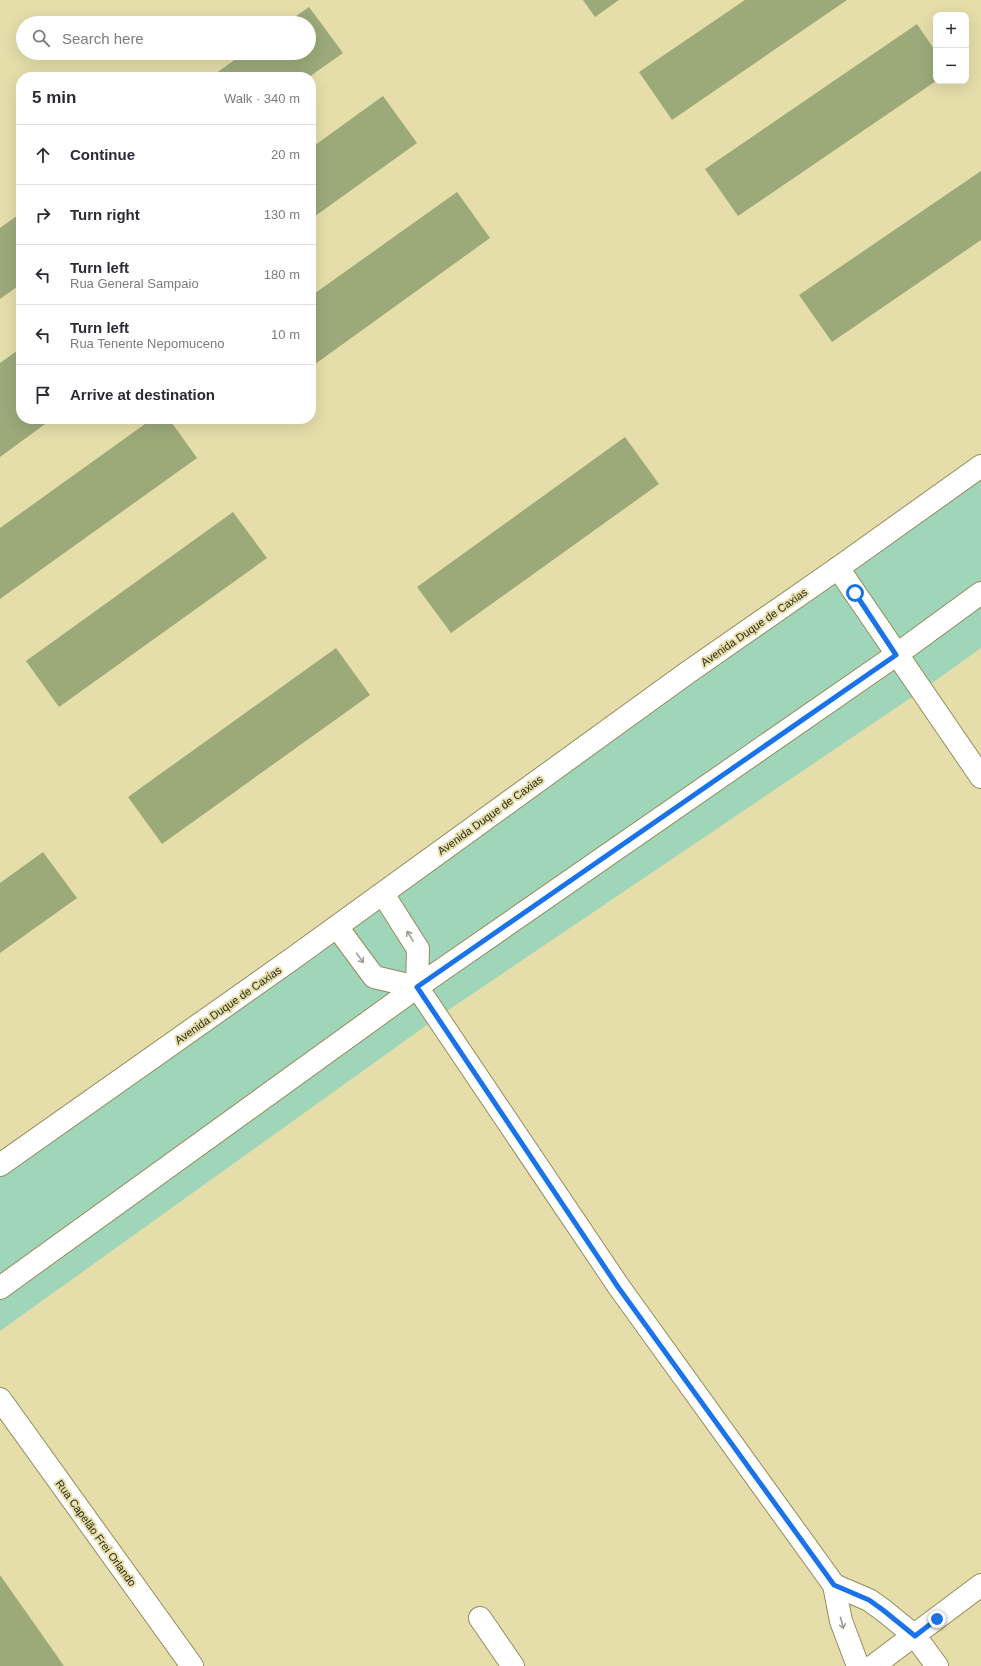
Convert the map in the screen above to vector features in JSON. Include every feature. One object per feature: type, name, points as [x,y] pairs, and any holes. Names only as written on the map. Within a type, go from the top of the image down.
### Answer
[{"type":"street","name":"Avenida Duque de Caxias","points":[[0,1165],[337,927],[681,677],[981,466]]},
{"type":"street","points":[[838,568],[896,655],[981,777]]},
{"type":"street","points":[[0,1288],[417,987],[896,655],[981,593]]},
{"type":"street","points":[[383,894],[418,949],[417,987],[618,1287],[834,1585],[841,1622],[858,1666]]},
{"type":"street","points":[[337,927],[374,977],[417,987]]},
{"type":"street","name":"Rua Capelão Frei Orlando","points":[[2,1407],[192,1666]]},
{"type":"street","points":[[834,1585],[869,1600],[883,1610],[915,1636],[937,1666]]},
{"type":"street","points":[[873,1666],[981,1585]]},
{"type":"street","points":[[480,1618],[513,1666]]},
{"type":"green space","points":[[981,455],[981,582],[437,972],[981,593],[981,648],[921,691],[438,1017],[0,1331],[0,1158]]},
{"type":"building","points":[[583,0],[619,0],[595,17]]},
{"type":"building","points":[[745,0],[847,0],[672,120],[639,72]]},
{"type":"building","points":[[309,7],[316,16],[296,16]]},
{"type":"building","points":[[316,16],[343,53],[316,72],[218,72],[234,60],[316,60]]},
{"type":"building","points":[[917,24],[933,48],[933,83],[738,216],[705,169]]},
{"type":"building","points":[[383,96],[417,143],[316,215],[316,144]]},
{"type":"building","points":[[981,171],[981,240],[832,342],[799,295]]},
{"type":"building","points":[[457,192],[490,238],[316,363],[316,292]]},
{"type":"building","points":[[16,217],[16,288],[0,299],[0,228]]},
{"type":"building","points":[[16,352],[16,424],[45,424],[0,457],[0,363]]},
{"type":"building","points":[[145,424],[173,424],[197,458],[0,599],[0,528]]},
{"type":"building","points":[[625,437],[659,484],[451,633],[417,587]]},
{"type":"building","points":[[233,512],[267,558],[59,707],[26,661]]},
{"type":"building","points":[[336,648],[370,695],[162,844],[128,797]]},
{"type":"building","points":[[43,852],[77,898],[0,953],[0,883]]},
{"type":"building","points":[[0,1575],[64,1666],[0,1666]]},
{"type":"route","points":[[855,593],[896,655],[417,987],[551,1184],[618,1287],[834,1585],[869,1600],[915,1636],[937,1619]]}]
